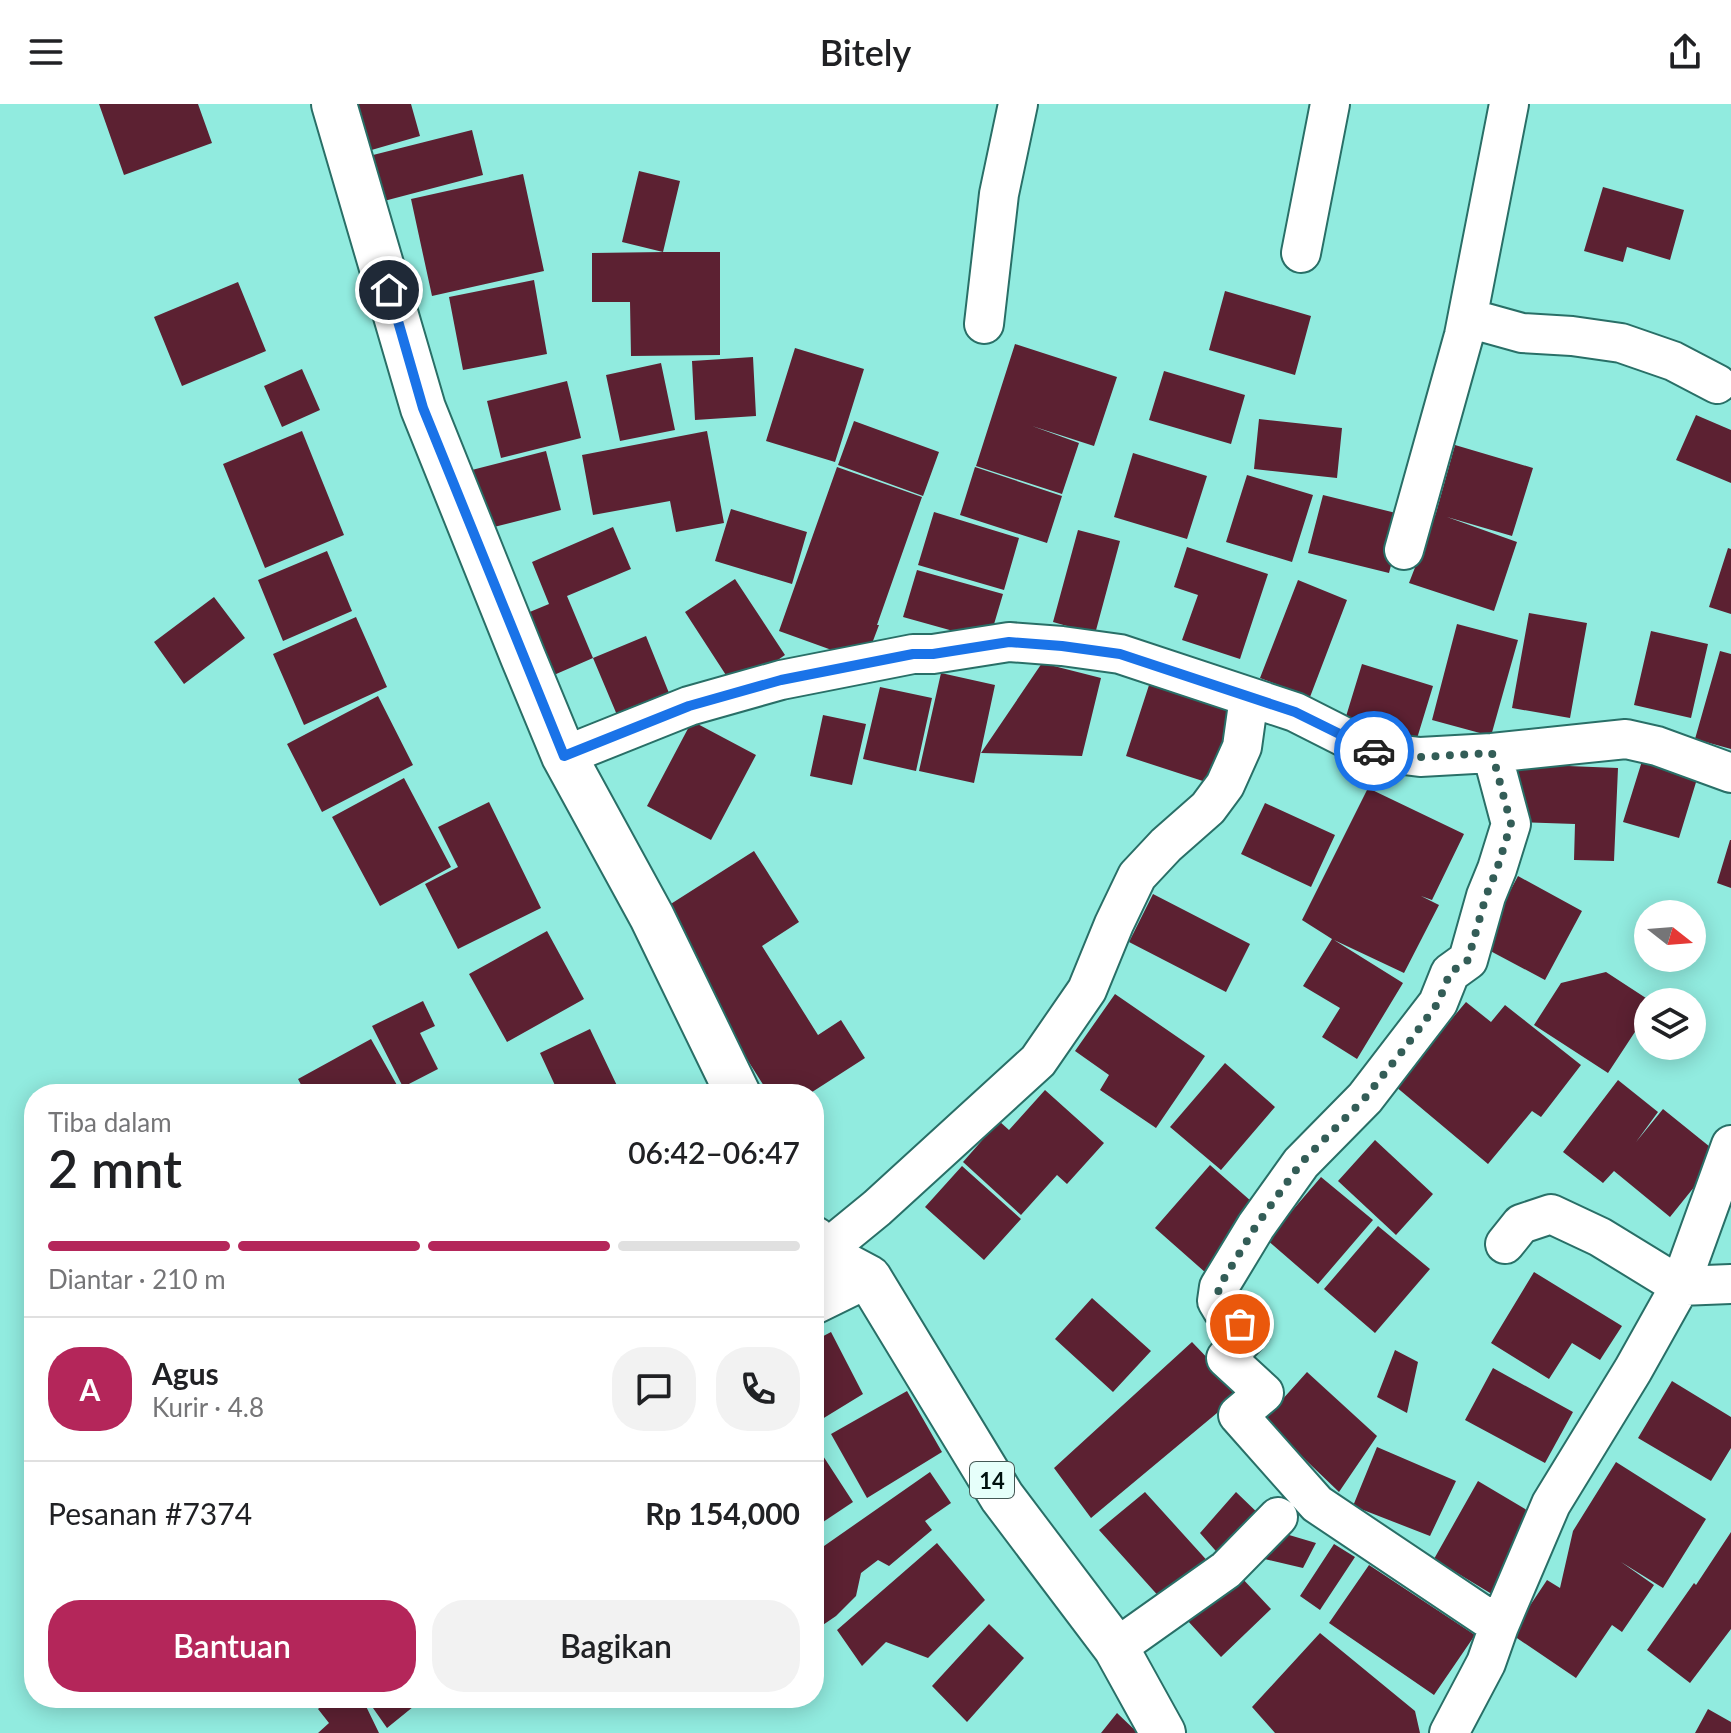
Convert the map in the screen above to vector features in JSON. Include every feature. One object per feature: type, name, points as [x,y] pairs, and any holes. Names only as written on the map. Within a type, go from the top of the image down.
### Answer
[{"type":"highway","points":[[334,104],[423,408],[564,756],[652,917],[733,1084]]},
{"type":"highway","points":[[824,1250],[869,1278]]},
{"type":"highway","name":"14","points":[[869,1278],[1002,1497],[1116,1648],[1163,1733]]},
{"type":"street","points":[[984,324],[999,194],[1018,104]]},
{"type":"street","points":[[1301,253],[1330,104]]},
{"type":"street","points":[[1404,550],[1468,318],[1509,104]]},
{"type":"street","points":[[1468,318],[1522,333],[1621,343],[1673,361],[1717,384]]},
{"type":"street","points":[[564,756],[689,706],[781,680],[913,654],[933,654],[1009,642],[1120,654],[1295,712],[1372,751],[1420,757],[1626,739],[1657,746],[1731,773]]},
{"type":"street","points":[[824,1242],[877,1208],[1038,1061],[1087,990],[1137,876],[1208,808],[1225,785],[1242,747],[1249,697]]},
{"type":"street","points":[[1492,753],[1511,824],[1468,960],[1450,973],[1438,1003],[1365,1098],[1301,1163],[1256,1226],[1219,1287],[1217,1301],[1223,1311],[1251,1331],[1226,1358],[1264,1393],[1238,1415],[1317,1504],[1499,1626]]},
{"type":"street","points":[[1449,1733],[1486,1663],[1551,1504],[1680,1286],[1731,1145]]},
{"type":"street","points":[[1505,1244],[1521,1224],[1551,1214],[1600,1237],[1680,1286],[1731,1284]]},
{"type":"street","points":[[824,1300],[869,1278]]},
{"type":"street","points":[[1116,1648],[1226,1570],[1278,1517]]},
{"type":"building","points":[[99,104],[198,104],[212,143],[124,175]]},
{"type":"building","points":[[355,104],[411,104],[420,136],[368,151]]},
{"type":"building","points":[[472,130],[483,175],[384,201],[373,155]]},
{"type":"building","points":[[639,171],[680,181],[663,252],[622,242]]},
{"type":"building","points":[[523,174],[544,271],[432,296],[411,199]]},
{"type":"building","points":[[1603,187],[1684,210],[1670,260],[1627,247],[1623,262],[1584,251]]},
{"type":"building","points":[[720,252],[720,355],[631,356],[630,302],[592,302],[592,253]]},
{"type":"building","points":[[534,280],[547,354],[463,370],[449,297]]},
{"type":"building","points":[[238,282],[266,351],[182,386],[154,317]]},
{"type":"building","points":[[1225,291],[1311,316],[1295,375],[1209,350]]},
{"type":"building","points":[[1015,344],[1117,377],[1094,446],[1032,426],[1079,443],[1062,494],[976,466]]},
{"type":"building","points":[[795,348],[864,369],[835,462],[766,441]]},
{"type":"building","points":[[753,357],[756,416],[695,420],[692,361]]},
{"type":"building","points":[[661,363],[675,430],[620,441],[606,375]]},
{"type":"building","points":[[302,369],[320,410],[282,427],[264,386]]},
{"type":"building","points":[[1164,371],[1245,395],[1231,444],[1149,420]]},
{"type":"building","points":[[567,381],[581,438],[501,458],[487,401]]},
{"type":"building","points":[[1696,415],[1731,430],[1731,483],[1676,460]]},
{"type":"building","points":[[1259,419],[1342,428],[1337,478],[1254,469]]},
{"type":"building","points":[[854,421],[939,452],[923,496],[838,465]]},
{"type":"building","points":[[302,431],[344,535],[265,568],[223,464]]},
{"type":"building","points":[[707,431],[724,523],[676,532],[670,501],[593,515],[582,455]]},
{"type":"building","points":[[1455,445],[1533,468],[1512,536],[1447,517],[1517,542],[1494,611],[1409,583],[1436,513]]},
{"type":"building","points":[[546,451],[561,510],[478,531],[464,472]]},
{"type":"building","points":[[1133,453],[1207,476],[1187,539],[1114,517]]},
{"type":"building","points":[[837,467],[922,497],[865,662],[779,631]]},
{"type":"building","points":[[975,467],[1062,496],[1047,543],[960,515]]},
{"type":"building","points":[[1247,475],[1313,495],[1292,562],[1226,542]]},
{"type":"building","points":[[1323,495],[1404,515],[1389,573],[1308,553]]},
{"type":"building","points":[[731,509],[807,532],[792,584],[715,561]]},
{"type":"building","points":[[934,512],[1019,538],[1004,590],[918,565]]},
{"type":"building","points":[[613,527],[631,569],[567,596],[593,658],[547,678],[520,616],[549,604],[532,562]]},
{"type":"building","points":[[1078,530],[1120,541],[1095,634],[1053,622]]},
{"type":"building","points":[[1187,547],[1268,574],[1240,659],[1182,640],[1198,595],[1174,587]]},
{"type":"building","points":[[1728,548],[1731,549],[1731,614],[1709,607]]},
{"type":"building","points":[[327,551],[352,611],[283,641],[258,580]]},
{"type":"building","points":[[917,570],[1003,594],[989,641],[903,617]]},
{"type":"building","points":[[735,579],[785,655],[735,689],[685,612]]},
{"type":"building","points":[[1298,580],[1347,600],[1310,697],[1260,678]]},
{"type":"building","points":[[214,597],[245,638],[184,684],[154,642]]},
{"type":"building","points":[[1529,613],[1587,623],[1570,718],[1512,708]]},
{"type":"building","points":[[356,617],[387,687],[304,725],[273,654]]},
{"type":"building","points":[[1457,624],[1518,640],[1491,736],[1432,720]]},
{"type":"building","points":[[1651,631],[1708,644],[1691,718],[1634,705]]},
{"type":"building","points":[[646,636],[669,693],[617,715],[593,658]]},
{"type":"building","points":[[1720,651],[1731,654],[1731,749],[1695,739]]},
{"type":"building","points":[[1042,663],[1101,678],[1082,756],[981,753]]},
{"type":"building","points":[[1362,664],[1433,686],[1415,745],[1344,723]]},
{"type":"building","points":[[941,673],[995,685],[974,783],[919,771]]},
{"type":"building","points":[[1150,682],[1236,711],[1212,784],[1126,756]]},
{"type":"building","points":[[880,687],[932,698],[916,771],[863,759]]},
{"type":"building","points":[[378,696],[413,765],[322,812],[287,744]]},
{"type":"building","points":[[823,715],[866,724],[852,785],[810,776]]},
{"type":"building","points":[[692,721],[756,755],[711,840],[647,806]]},
{"type":"building","points":[[1642,761],[1697,779],[1679,838],[1623,822]]},
{"type":"building","points":[[1518,764],[1618,768],[1614,861],[1574,860],[1575,824],[1516,822]]},
{"type":"building","points":[[404,778],[451,867],[380,906],[332,817]]},
{"type":"building","points":[[1368,788],[1464,834],[1432,900],[1421,896],[1439,905],[1404,973],[1334,940],[1403,983],[1357,1059],[1322,1037],[1340,1008],[1303,986],[1332,939],[1302,920]]},
{"type":"building","points":[[489,802],[541,908],[458,949],[425,884],[458,867],[438,827]]},
{"type":"building","points":[[1265,803],[1335,835],[1311,887],[1241,854]]},
{"type":"building","points":[[1731,840],[1731,888],[1717,883]]},
{"type":"building","points":[[754,851],[799,922],[762,946],[818,1035],[841,1020],[865,1058],[824,1084],[763,1084],[655,914]]},
{"type":"building","points":[[1518,876],[1582,911],[1545,980],[1481,946]]},
{"type":"building","points":[[1153,894],[1250,944],[1226,992],[1129,942]]},
{"type":"building","points":[[547,931],[584,999],[507,1042],[469,974]]},
{"type":"building","points":[[1606,972],[1634,990],[1634,1033],[1608,1073],[1534,1025],[1561,983]]},
{"type":"building","points":[[1115,994],[1205,1056],[1156,1128],[1100,1090],[1109,1075],[1075,1051]]},
{"type":"building","points":[[423,1001],[435,1026],[420,1033],[438,1069],[409,1084],[401,1084],[372,1026]]},
{"type":"building","points":[[1466,1002],[1491,1022],[1505,1005],[1581,1065],[1541,1117],[1532,1111],[1488,1164],[1395,1086]]},
{"type":"building","points":[[590,1029],[616,1084],[554,1084],[540,1053]]},
{"type":"building","points":[[371,1039],[396,1084],[301,1084],[298,1079]]},
{"type":"building","points":[[1225,1063],[1275,1107],[1221,1170],[1170,1127]]},
{"type":"building","points":[[1618,1080],[1658,1112],[1636,1142],[1663,1109],[1720,1155],[1670,1217],[1614,1171],[1603,1183],[1563,1152]]},
{"type":"building","points":[[1045,1090],[1104,1143],[1067,1184],[1057,1175],[1021,1215],[963,1162],[999,1121],[1009,1130]]},
{"type":"building","points":[[1375,1140],[1433,1194],[1396,1235],[1338,1181]]},
{"type":"building","points":[[1210,1165],[1260,1209],[1206,1273],[1155,1228]]},
{"type":"building","points":[[962,1166],[1021,1219],[984,1260],[925,1207]]},
{"type":"building","points":[[1321,1177],[1373,1220],[1318,1284],[1267,1240]]},
{"type":"building","points":[[1378,1226],[1430,1269],[1375,1333],[1324,1289]]},
{"type":"building","points":[[1534,1272],[1622,1326],[1600,1360],[1572,1343],[1549,1379],[1491,1343]]},
{"type":"building","points":[[1092,1298],[1151,1351],[1113,1392],[1055,1339]]},
{"type":"building","points":[[831,1332],[863,1394],[824,1418],[824,1336]]},
{"type":"building","points":[[1192,1342],[1241,1393],[1091,1518],[1054,1468]]},
{"type":"building","points":[[1395,1350],[1418,1362],[1407,1413],[1377,1397]]},
{"type":"building","points":[[1493,1368],[1573,1412],[1545,1463],[1465,1420]]},
{"type":"building","points":[[1307,1372],[1377,1436],[1339,1492],[1264,1420]]},
{"type":"building","points":[[1672,1381],[1731,1417],[1731,1448],[1711,1481],[1638,1438]]},
{"type":"building","points":[[907,1391],[942,1452],[867,1498],[831,1434]]},
{"type":"building","points":[[1377,1447],[1456,1481],[1430,1536],[1353,1506]]},
{"type":"building","points":[[824,1457],[853,1502],[824,1521]]},
{"type":"building","points":[[1616,1462],[1706,1519],[1663,1588],[1621,1562],[1654,1585],[1622,1632],[1612,1625],[1576,1678],[1511,1634],[1547,1580],[1560,1588],[1573,1531]]},
{"type":"building","points":[[930,1472],[951,1503],[925,1521],[932,1530],[889,1566],[878,1560],[861,1573],[856,1596],[824,1624],[824,1546]]},
{"type":"building","points":[[1478,1481],[1530,1512],[1495,1596],[1434,1559]]},
{"type":"building","points":[[1145,1492],[1212,1566],[1162,1600],[1099,1530]]},
{"type":"building","points":[[1236,1492],[1263,1518],[1222,1558],[1200,1533]]},
{"type":"building","points":[[1279,1532],[1316,1543],[1303,1568],[1260,1558]]},
{"type":"building","points":[[1731,1532],[1731,1629],[1690,1683],[1647,1650]]},
{"type":"building","points":[[937,1543],[985,1600],[928,1658],[886,1642],[862,1666],[837,1630]]},
{"type":"building","points":[[1334,1544],[1355,1557],[1320,1610],[1300,1596]]},
{"type":"building","points":[[1369,1565],[1475,1635],[1434,1695],[1329,1623]]},
{"type":"building","points":[[1240,1576],[1271,1609],[1221,1657],[1187,1620]]},
{"type":"building","points":[[989,1624],[1024,1658],[967,1722],[932,1686]]},
{"type":"building","points":[[1320,1633],[1415,1711],[1420,1733],[1275,1733],[1252,1707]]},
{"type":"building","points":[[367,1708],[379,1733],[318,1733],[329,1723],[318,1709]]},
{"type":"building","points":[[373,1708],[412,1708],[387,1728]]},
{"type":"building","points":[[1708,1709],[1731,1722],[1731,1733],[1695,1733]]},
{"type":"building","points":[[1117,1713],[1138,1733],[1101,1733]]},
{"type":"way so far","points":[[1240,1324],[1223,1311],[1217,1301],[1219,1287],[1256,1226],[1301,1163],[1365,1098],[1438,1003],[1450,973],[1468,960],[1511,824],[1492,753],[1420,757],[1374,751]]},
{"type":"route","points":[[389,290],[423,408],[564,756],[689,706],[781,680],[913,654],[933,654],[1009,642],[1120,654],[1295,712],[1374,751]]}]
